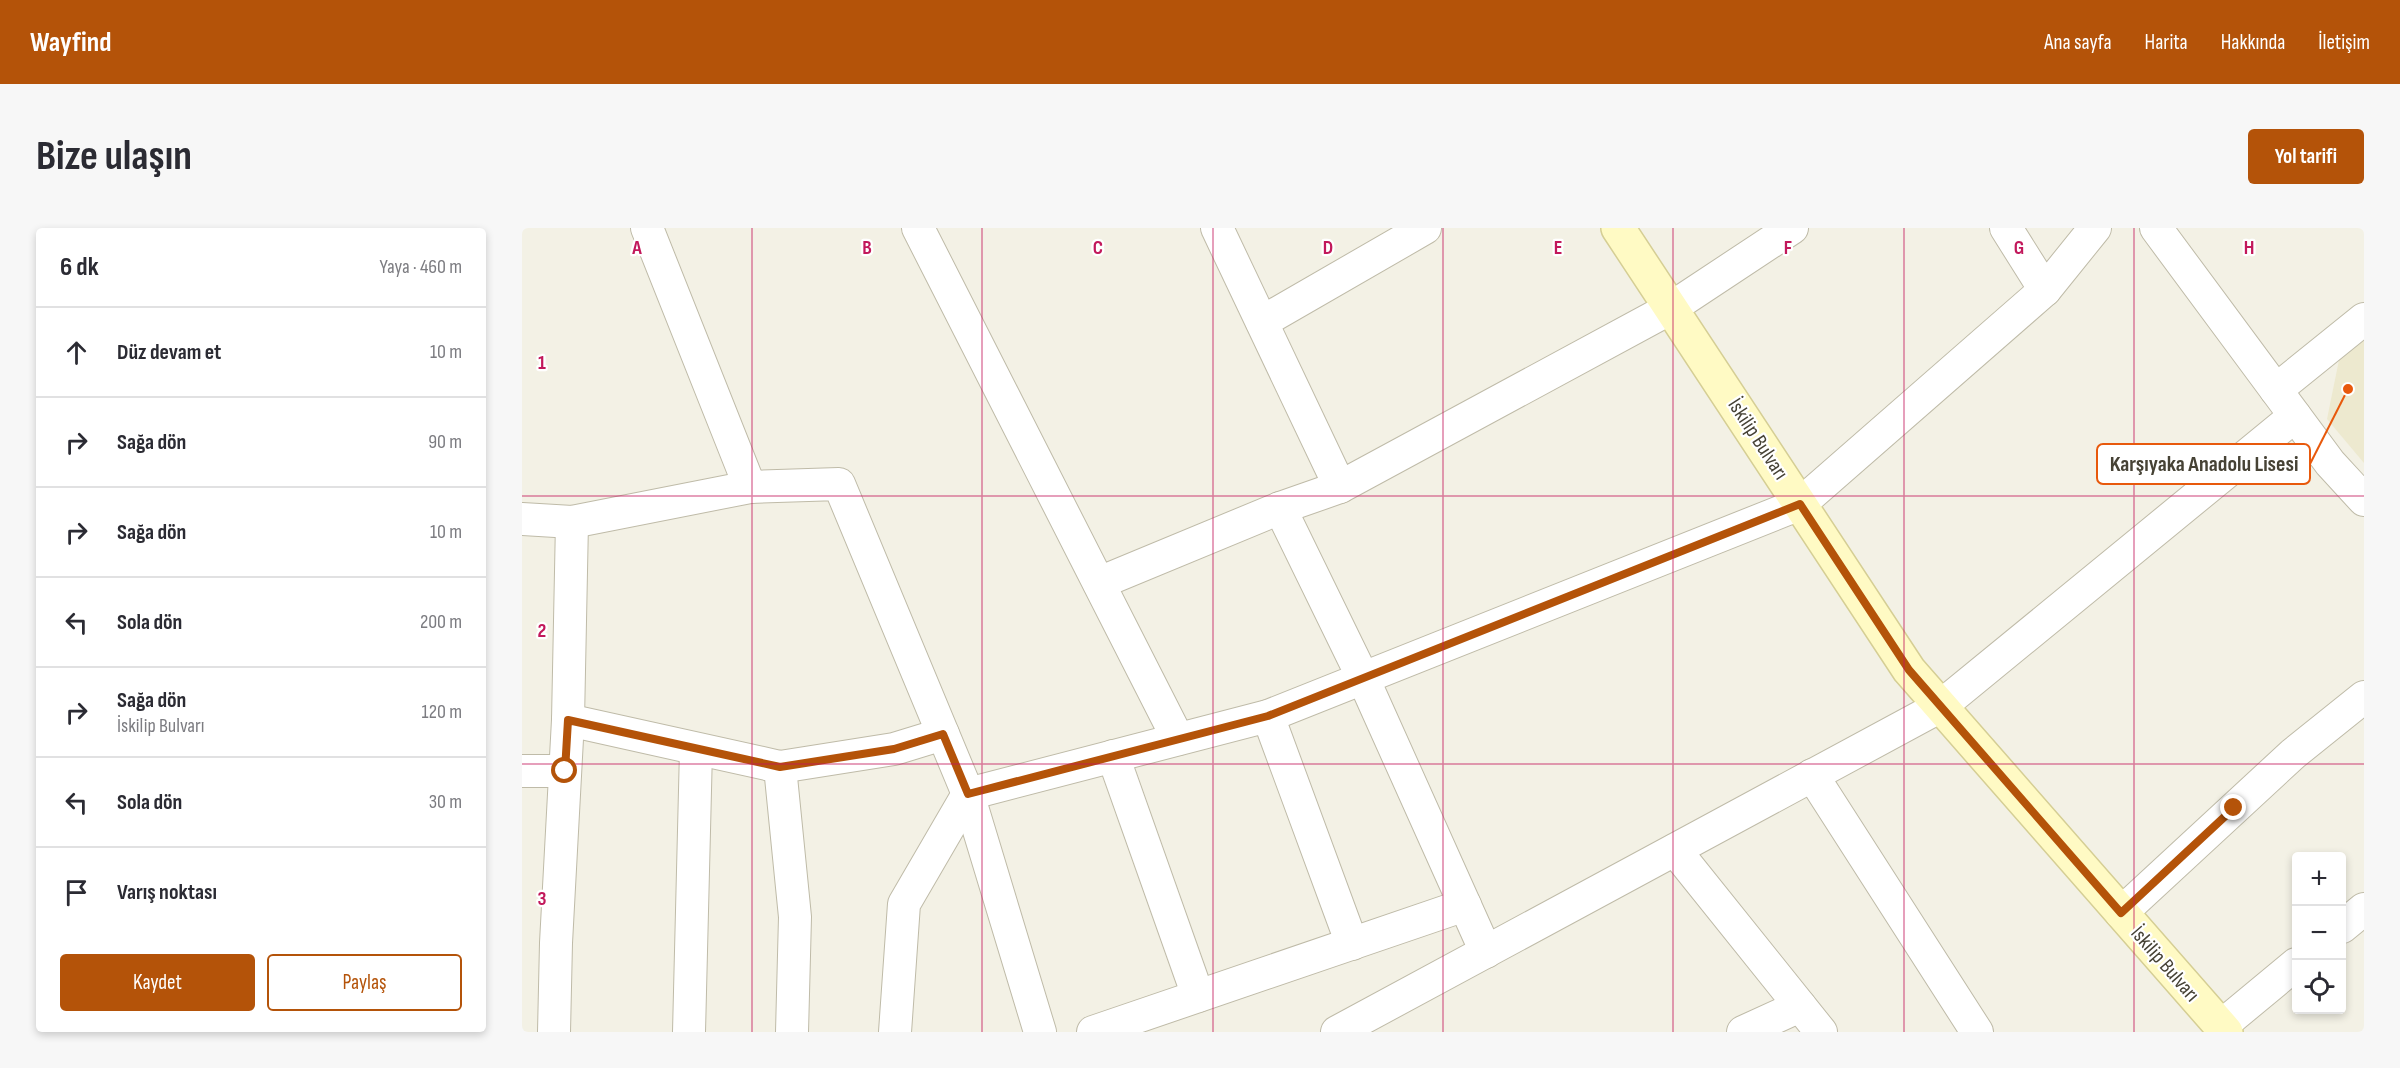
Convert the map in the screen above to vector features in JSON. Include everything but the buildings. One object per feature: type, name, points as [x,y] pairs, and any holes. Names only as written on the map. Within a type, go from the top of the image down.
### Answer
[{"type":"main road","name":"İskilip Bulvarı","points":[[1618,228],[1909,670],[2223,1030]]},
{"type":"street","points":[[647,228],[750,487]]},
{"type":"street","points":[[918,228],[1178,739]]},
{"type":"street","points":[[1217,228],[1340,487]]},
{"type":"street","points":[[1262,322],[1425,228]]},
{"type":"street","points":[[1098,583],[1281,508],[1340,487],[1671,308],[1792,228]]},
{"type":"street","points":[[2006,228],[2045,291]]},
{"type":"street","points":[[895,1032],[904,904],[968,794],[1268,716],[1800,504],[2045,291],[2095,228]]},
{"type":"street","points":[[2156,228],[2330,463],[2364,500]]},
{"type":"street","points":[[2276,390],[2364,319]]},
{"type":"street","points":[[1337,1032],[1941,706],[2295,416]]},
{"type":"street","points":[[522,519],[572,522],[750,487],[839,484],[968,794],[1040,1032]]},
{"type":"street","points":[[1281,508],[1363,678],[1486,952]]},
{"type":"street","points":[[554,1032],[556,943],[568,720],[572,522]]},
{"type":"street","points":[[2121,913],[2293,754],[2364,697]]},
{"type":"street","points":[[1268,716],[1352,944]]},
{"type":"street","points":[[568,720],[780,767],[894,749],[943,734]]},
{"type":"street","points":[[689,1032],[696,750]]},
{"type":"street","points":[[1113,756],[1198,996]]},
{"type":"street","points":[[780,767],[795,917],[792,1032]]},
{"type":"street","points":[[522,771],[565,771]]},
{"type":"street","points":[[1812,775],[1977,1032]]},
{"type":"street","points":[[1675,850],[1821,1032]]},
{"type":"street","points":[[1093,1032],[1465,905]]},
{"type":"street","points":[[2346,924],[2364,909]]},
{"type":"street","points":[[2223,1030],[2292,968]]},
{"type":"street","points":[[1743,1032],[1800,1006]]},
{"type":"shaded area","points":[[2364,337],[2364,463],[2327,419],[2339,360]]},
{"type":"place","name":"Karşıyaka Anadolu Lisesi","points":[[2348,389]]},
{"type":"route","points":[[565,771],[568,720],[780,767],[894,749],[943,734],[968,794],[1268,716],[1800,504],[1909,670],[2121,913],[2234,808]]}]
